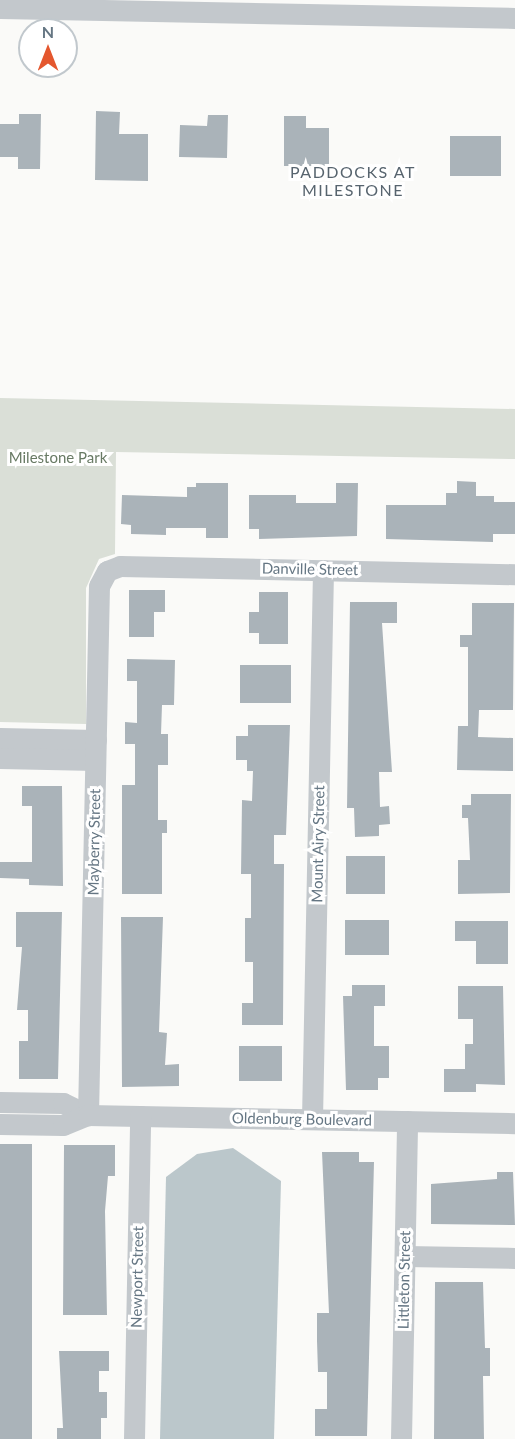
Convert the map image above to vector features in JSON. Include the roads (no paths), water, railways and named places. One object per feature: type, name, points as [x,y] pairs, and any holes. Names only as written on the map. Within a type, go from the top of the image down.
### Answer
[{"type":"street","points":[[0,8],[515,18],[515,11]]},
{"type":"street","name":"Danville Street","points":[[107,572],[120,566],[515,574]]},
{"type":"street","name":"Mount Airy Street","points":[[312,1119],[323,570]]},
{"type":"street","name":"Mayberry Street","points":[[88,1115],[99,586],[107,572]]},
{"type":"street","points":[[0,738],[95,750]]},
{"type":"street","points":[[0,758],[95,750]]},
{"type":"street","name":"Oldenburg Boulevard","points":[[0,1102],[63,1103],[88,1115]]},
{"type":"street","name":"Oldenburg Boulevard","points":[[0,1124],[63,1125],[88,1115],[515,1123]]},
{"type":"street","name":"Newport Street","points":[[134,1439],[140,1116]]},
{"type":"street","name":"Littleton Street","points":[[401,1439],[407,1121]]},
{"type":"street","points":[[405,1256],[515,1258]]},
{"type":"district","name":"PADDOCKS AT MILESTONE","points":[[353,181]]},
{"type":"park label","name":"Milestone Park","points":[[58,458]]}]
